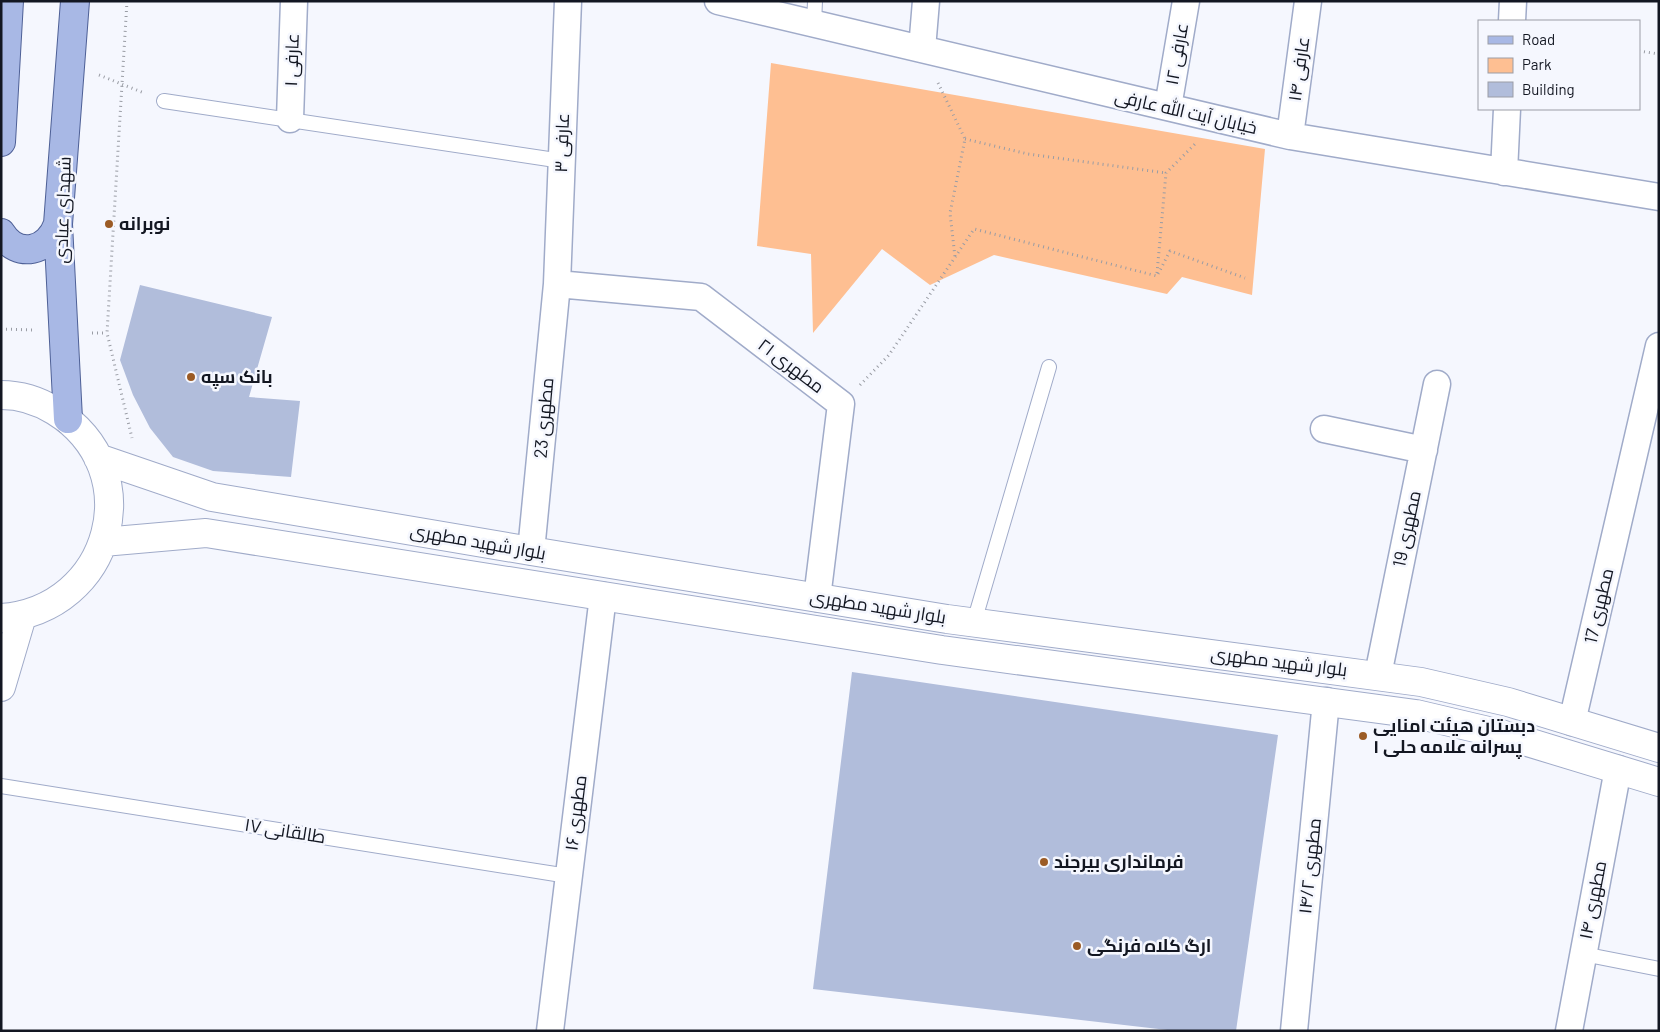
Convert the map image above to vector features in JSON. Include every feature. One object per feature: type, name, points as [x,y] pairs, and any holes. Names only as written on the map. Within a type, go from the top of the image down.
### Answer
[{"type":"main road","points":[[1,142],[9,1]]},
{"type":"main road","name":"شهدای عبادی","points":[[68,419],[58,224],[76,1]]},
{"type":"main road","points":[[1,233],[12,245],[31,249],[49,241],[58,224]]},
{"type":"main road","points":[[1,395],[12,395],[42,403],[68,419],[86,437],[98,458],[107,486],[109,514],[103,542],[91,568],[72,590],[49,606],[11,617],[1,687]]},
{"type":"main road","name":"بلوار شهید مطهری","points":[[98,458],[212,497],[531,552],[974,622],[1421,682],[1508,702],[1659,748]]},
{"type":"main road","name":"بلوار شهید مطهری","points":[[103,542],[206,533],[942,650],[1416,714],[1501,734],[1659,782]]},
{"type":"street","name":"عارفی ۱","points":[[290,119],[294,1]]},
{"type":"street","name":"عارفی ۳","points":[[557,284],[568,1]]},
{"type":"street","name":"خیابان آیت الله عارفی","points":[[718,1],[814,12],[922,49],[1290,136],[1659,198]]},
{"type":"street","points":[[922,49],[926,1]]},
{"type":"street","name":"عارفی ۱۲","points":[[1168,107],[1186,1]]},
{"type":"street","name":"عارفی ۱۴","points":[[1290,136],[1308,1]]},
{"type":"street","points":[[1512,20],[1513,1]]},
{"type":"street","points":[[1504,172],[1507,110]]},
{"type":"street","name":"مطهری ۲۱","points":[[557,284],[701,297],[841,404],[817,598]]},
{"type":"street","name":"مطهری 23","points":[[531,552],[557,284]]},
{"type":"street","name":"مطهری 17","points":[[1572,722],[1659,346]]},
{"type":"street","name":"مطهری 19","points":[[1378,675],[1437,384]]},
{"type":"street","points":[[1324,429],[1424,450]]},
{"type":"street","name":"مطهری ۱۶","points":[[550,1031],[603,596]]},
{"type":"street","name":"مطهری ۱۴/۲","points":[[1294,1031],[1326,701]]},
{"type":"street","name":"مطهری ۱۴","points":[[1569,1031],[1618,769]]},
{"type":"lane","points":[[164,101],[562,161]]},
{"type":"lane","points":[[974,622],[1049,367]]},
{"type":"lane","name":"طالقانی ۱۷","points":[[1,786],[568,876]]},
{"type":"lane","points":[[1583,954],[1659,969]]},
{"type":"path","points":[[127,1],[107,334],[141,473]]},
{"type":"path","points":[[922,49],[965,139],[950,214],[955,257]]},
{"type":"path","points":[[1640,51],[1659,54]]},
{"type":"path","points":[[71,64],[164,101]]},
{"type":"path","points":[[1157,276],[1166,173],[1219,120]]},
{"type":"path","points":[[965,139],[1028,154],[1166,173]]},
{"type":"path","points":[[841,404],[889,355],[974,229],[1157,276]]},
{"type":"path","points":[[1157,276],[1170,251],[1244,278]]},
{"type":"green space","points":[[771,63],[1265,149],[1252,295],[1182,277],[1167,294],[994,255],[930,285],[882,249],[813,333],[811,254],[757,246]]},
{"type":"building","name":"بانک سپه","points":[[140,285],[272,317],[249,397],[300,401],[291,477],[213,471],[173,457],[150,428],[133,395],[120,360]]},
{"type":"building","name":"فرمانداری بیرجند","points":[[852,672],[1278,735],[1236,1031],[1176,1031],[813,989]]},
{"type":"place","name":"نوبرانه","points":[[109,224]]},
{"type":"place","name":"بانک سپه","points":[[191,377]]},
{"type":"place","name":"دبستان هیئت امنایی پسرانه علامه حلی ۱","points":[[1363,736]]},
{"type":"place","name":"فرمانداری بیرجند","points":[[1044,862]]},
{"type":"place","name":"ارگ کلاه فرنگی","points":[[1077,946]]}]
